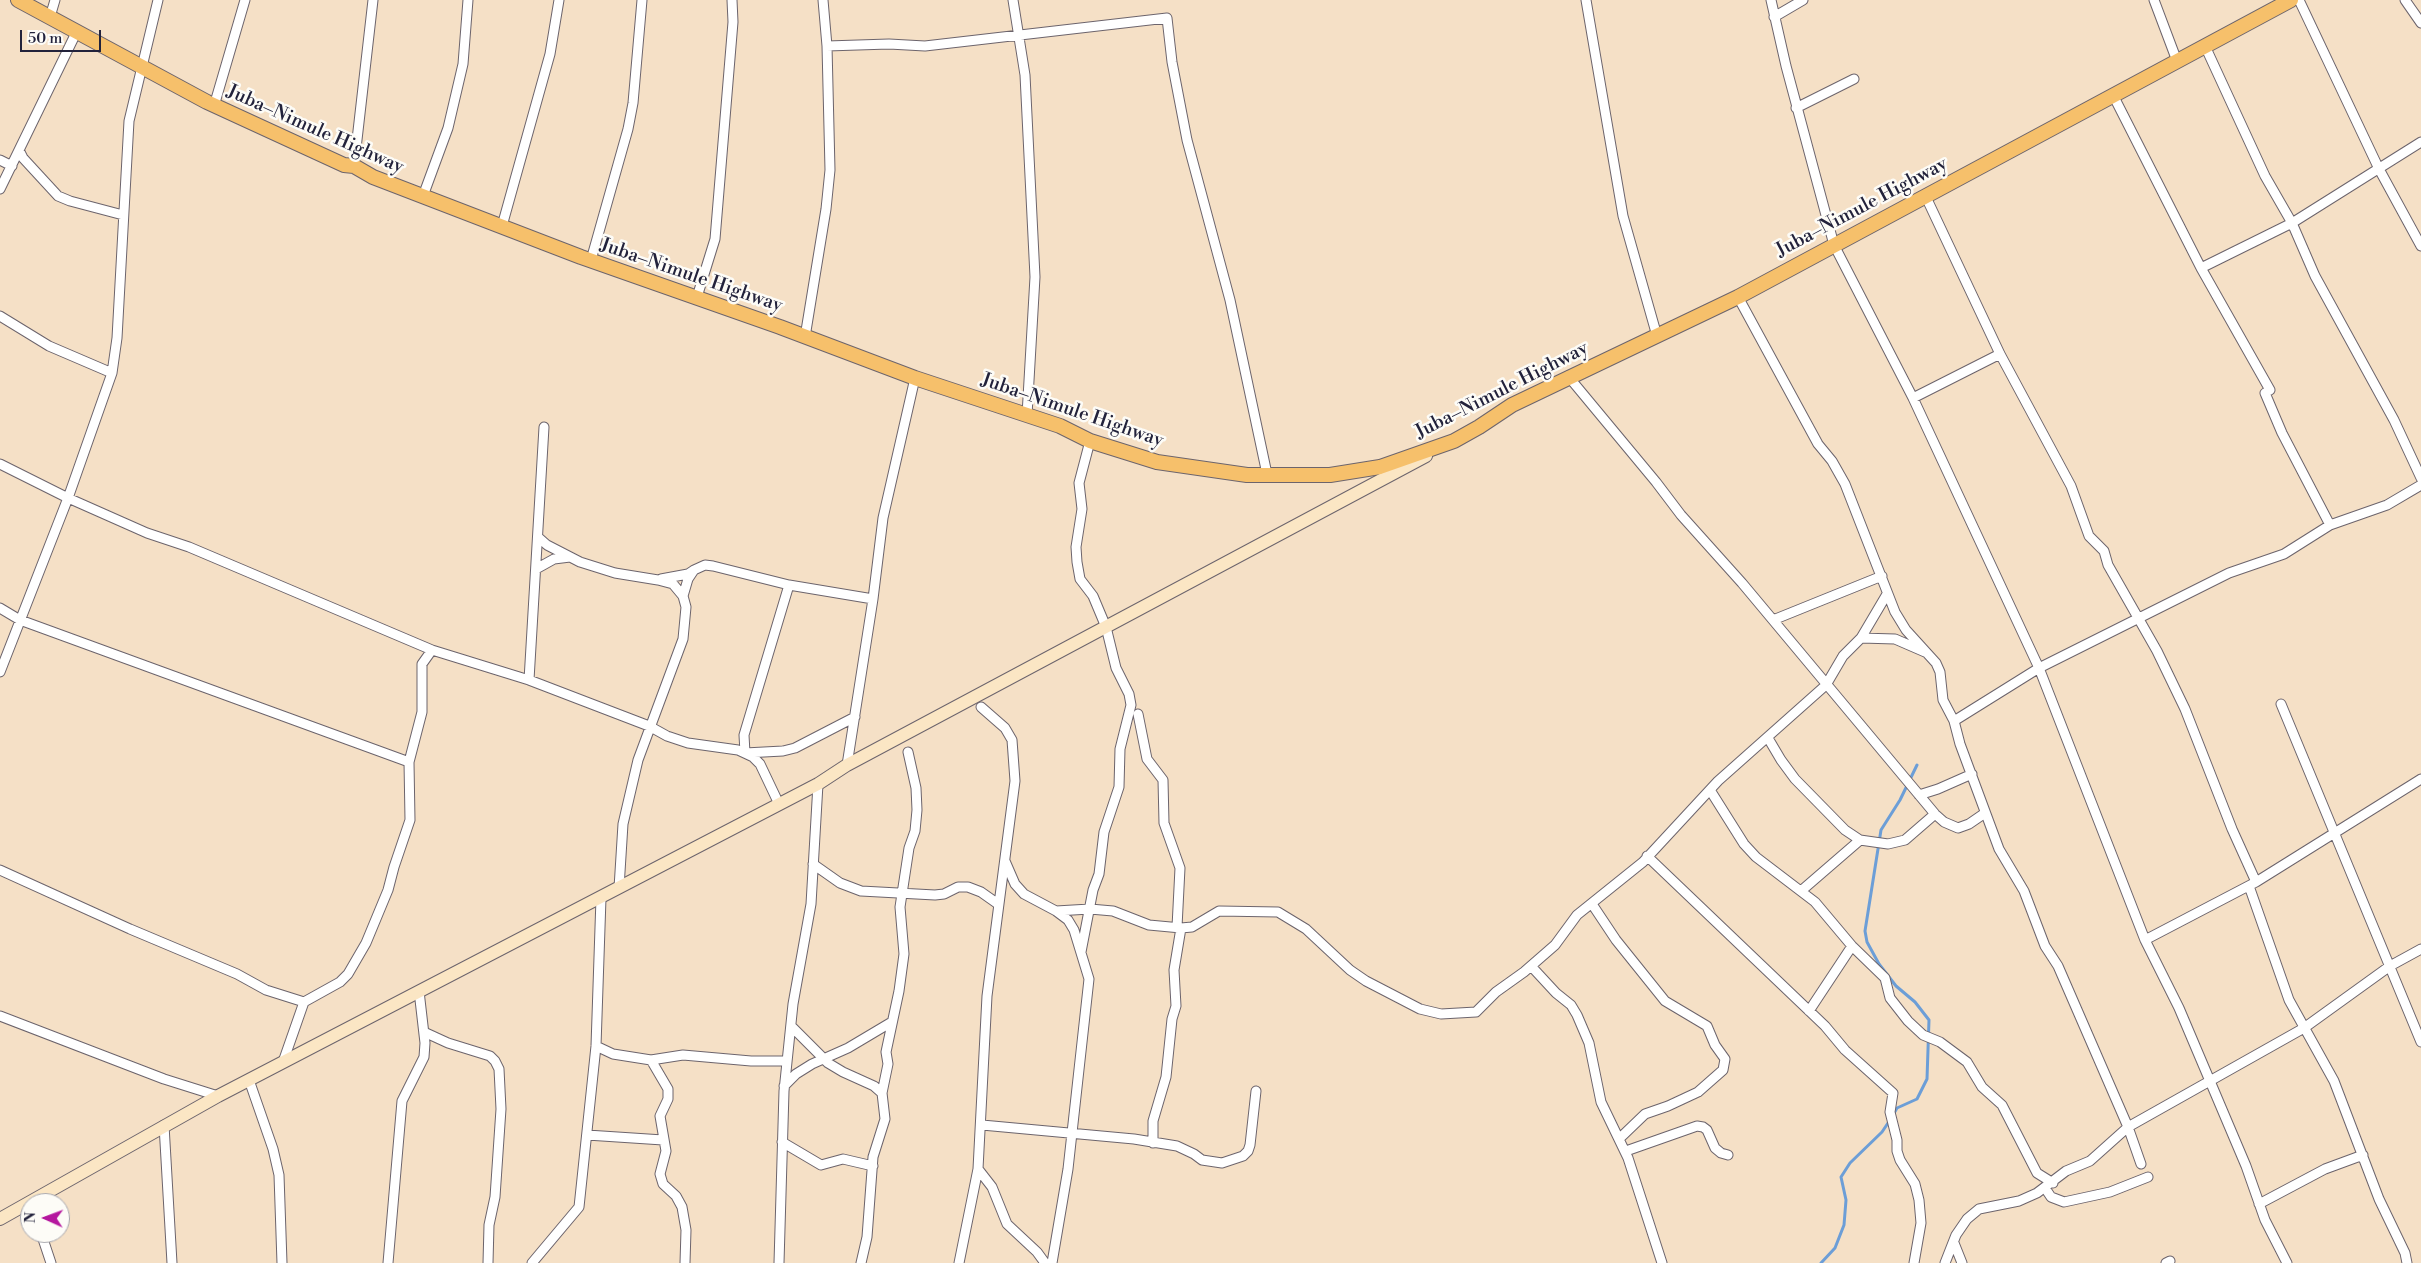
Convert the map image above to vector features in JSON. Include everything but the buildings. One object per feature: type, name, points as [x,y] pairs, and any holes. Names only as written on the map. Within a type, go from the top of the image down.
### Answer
[{"type":"main road","name":"Juba–Nimule Highway","points":[[18,0],[214,106],[344,165],[354,166],[372,177],[591,260],[915,378],[1060,426],[1090,441],[1157,462],[1247,474],[1330,475],[1380,467],[1454,441],[1512,406],[1738,297],[2291,0]]},
{"type":"main road","points":[[47,1193],[218,1096],[818,784],[847,765],[1454,441]]},
{"type":"main road","points":[[0,1219],[20,1208]]},
{"type":"street","points":[[50,17],[54,0]]},
{"type":"street","points":[[0,672],[68,498],[112,374],[117,338],[129,122],[158,0]]},
{"type":"street","points":[[214,106],[245,0]]},
{"type":"street","points":[[354,166],[373,0]]},
{"type":"street","points":[[423,196],[448,128],[457,92],[463,64],[468,0]]},
{"type":"street","points":[[502,226],[550,54],[559,0]]},
{"type":"street","points":[[591,260],[632,111],[642,0]]},
{"type":"street","points":[[697,298],[715,239],[733,22],[732,0]]},
{"type":"street","points":[[805,337],[826,209],[830,170],[827,46],[823,0]]},
{"type":"street","points":[[1013,0],[1025,75],[1035,277],[1027,415]]},
{"type":"street","points":[[1586,0],[1623,216],[1657,336]]},
{"type":"street","points":[[1771,0],[1796,108],[1834,245],[1913,398],[2039,668],[2145,940],[2179,1008],[2211,1082],[2259,1204],[2287,1263]]},
{"type":"street","points":[[1774,17],[1803,0]]},
{"type":"street","points":[[2154,0],[2177,61]]},
{"type":"street","points":[[2299,0],[2379,169],[2421,246]]},
{"type":"street","points":[[2406,0],[2421,23]]},
{"type":"street","points":[[827,46],[889,44],[926,46],[1167,18],[1172,62],[1188,140],[1230,300],[1267,474]]},
{"type":"street","points":[[0,188],[77,31]]},
{"type":"street","points":[[2205,46],[2265,176],[2292,223],[2315,276],[2394,420],[2421,478]]},
{"type":"street","points":[[1796,108],[1854,79]]},
{"type":"street","points":[[2113,94],[2201,268],[2268,391],[2282,433],[2330,525]]},
{"type":"street","points":[[2201,268],[2292,223],[2421,142]]},
{"type":"street","points":[[19,150],[34,171],[58,196],[123,215]]},
{"type":"street","points":[[0,160],[12,166]]},
{"type":"street","points":[[1925,195],[2000,354],[2071,486],[2089,536],[2104,551],[2108,565],[2150,637],[2185,710],[2253,884],[2289,1000],[2334,1081],[2407,1263]]},
{"type":"street","points":[[1738,297],[1818,444],[1832,460],[1845,484],[1895,612],[1906,630],[1927,653],[1940,672],[1943,700],[1954,721],[1999,849],[2024,891],[2045,946],[2058,966],[2128,1127],[2141,1164]]},
{"type":"street","points":[[0,316],[49,346],[112,374]]},
{"type":"street","points":[[1913,398],[2000,354]]},
{"type":"street","points":[[1568,376],[1681,515],[1773,620],[1935,814],[1944,822],[1958,828],[1969,824],[1986,813]]},
{"type":"street","points":[[847,765],[873,599],[883,518],[915,378]]},
{"type":"street","points":[[529,680],[544,427]]},
{"type":"street","points":[[1081,952],[1093,890],[1099,874],[1104,832],[1119,787],[1120,749],[1131,705],[1129,694],[1116,668],[1106,627],[1093,596],[1080,579],[1077,562],[1076,547],[1082,509],[1079,483],[1090,441]]},
{"type":"street","points":[[0,464],[68,498],[147,533],[189,547],[285,586],[432,650],[529,680],[649,726],[666,736],[688,743],[729,748],[745,753],[753,757],[760,764],[779,804]]},
{"type":"street","points":[[1954,721],[2039,668],[2229,573],[2284,554],[2330,525],[2386,505],[2421,485]]},
{"type":"street","points":[[538,537],[547,545],[570,557],[615,573],[673,584],[683,596],[686,607],[683,639],[649,726],[638,760],[623,824],[619,888]]},
{"type":"street","points":[[536,569],[554,559],[570,557]]},
{"type":"street","points":[[658,580],[688,574],[705,565],[789,585],[873,599]]},
{"type":"street","points":[[683,596],[688,579],[694,570]]},
{"type":"street","points":[[1773,620],[1882,576]]},
{"type":"street","points":[[745,753],[744,735],[789,585]]},
{"type":"street","points":[[1056,910],[1090,909],[1112,911],[1149,925],[1179,927],[1192,927],[1219,911],[1278,912],[1306,929],[1350,970],[1366,981],[1430,1013],[1476,1012],[1496,992],[1555,945],[1577,916],[1647,856],[1710,790],[1826,685],[1843,656],[1861,638],[1887,594]]},
{"type":"street","points":[[0,608],[20,620],[409,762]]},
{"type":"street","points":[[1861,638],[1894,639],[1927,653]]},
{"type":"street","points":[[282,1062],[304,1002],[340,982],[353,967],[366,943],[388,890],[410,820],[409,762],[422,712],[422,664],[432,650]]},
{"type":"street","points":[[2281,704],[2322,807],[2335,833],[2421,1042]]},
{"type":"street","points":[[959,1263],[978,1169],[982,1125],[987,996],[1015,781],[1012,740],[1005,728],[981,707]]},
{"type":"street","points":[[1138,714],[1147,759],[1163,780],[1164,823],[1180,868],[1179,927],[1174,970],[1176,1006],[1172,1019],[1166,1077],[1153,1121],[1153,1143]]},
{"type":"street","points":[[745,753],[783,751],[795,748],[854,717]]},
{"type":"street","points":[[1768,738],[1781,760],[1795,778],[1845,830],[1860,840],[1888,844],[1905,840],[1935,814]]},
{"type":"street","points":[[861,1263],[867,1237],[873,1157],[885,1119],[882,1093],[888,1070],[886,1052],[890,1023],[899,991],[904,954],[900,907],[909,848],[915,831],[917,810],[916,788],[908,752]]},
{"type":"street","points":[[1920,795],[1938,790],[1972,774]]},
{"type":"street","points":[[2145,940],[2253,884],[2421,779]]},
{"type":"street","points":[[779,1263],[784,1086],[791,1026],[811,904],[818,784]]},
{"type":"street","points":[[1710,790],[1744,844],[1756,857],[1815,902],[1852,946],[1885,978],[1890,998],[1908,1021],[1923,1035],[1940,1042],[1967,1062],[1982,1087],[2002,1105],[2037,1173],[2049,1185],[2051,1198],[2064,1202],[2110,1192],[2148,1177]]},
{"type":"street","points":[[1801,890],[1860,840]]},
{"type":"street","points":[[1647,856],[1809,1011],[1845,1050],[1893,1093],[1890,1112],[1897,1140],[1897,1151],[1900,1160],[1915,1184],[1919,1200],[1921,1223],[1914,1263]]},
{"type":"street","points":[[1005,860],[1015,884],[1024,894],[1056,910],[1068,920],[1074,930],[1089,979],[1072,1132],[1052,1263]]},
{"type":"street","points":[[813,864],[840,883],[861,891],[935,895],[944,894],[958,887],[968,887],[981,892],[998,904]]},
{"type":"street","points":[[0,870],[130,929],[237,974],[266,990],[304,1002]]},
{"type":"street","points":[[532,1263],[579,1207],[596,1046],[601,898]]},
{"type":"street","points":[[1592,904],[1616,940],[1665,1001],[1707,1026],[1715,1046],[1725,1059],[1723,1070],[1698,1092],[1645,1114],[1620,1138]]},
{"type":"street","points":[[1809,1011],[1852,946]]},
{"type":"street","points":[[1945,1263],[1956,1235],[1968,1219],[1979,1209],[2019,1201],[2049,1185],[2066,1171],[2090,1161],[2128,1127],[2304,1028],[2390,966],[2421,949]]},
{"type":"street","points":[[1531,966],[1556,993],[1571,1005],[1577,1015],[1589,1043],[1601,1102],[1626,1151],[1662,1263]]},
{"type":"street","points":[[388,1263],[402,1101],[424,1057],[424,1032],[418,991]]},
{"type":"street","points":[[0,1016],[164,1079],[218,1096]]},
{"type":"street","points":[[784,1086],[796,1074],[848,1048],[890,1023]]},
{"type":"street","points":[[791,1026],[823,1059],[843,1072],[874,1086],[882,1093]]},
{"type":"street","points":[[424,1032],[448,1043],[490,1056],[499,1069],[501,1109],[495,1197],[489,1225],[488,1263]]},
{"type":"street","points":[[596,1046],[613,1054],[652,1060],[682,1055],[720,1059],[787,1061]]},
{"type":"street","points":[[652,1060],[668,1089],[668,1099],[660,1116],[666,1151],[661,1179],[682,1208],[686,1230],[685,1263]]},
{"type":"street","points":[[249,1080],[273,1149],[279,1175],[282,1259],[277,1263]]},
{"type":"street","points":[[982,1125],[1072,1132],[1176,1146],[1210,1163],[1222,1162],[1243,1156],[1250,1145],[1256,1091]]},
{"type":"street","points":[[164,1125],[172,1263]]},
{"type":"street","points":[[1626,1151],[1696,1126],[1707,1130],[1715,1148],[1720,1153],[1728,1154]]},
{"type":"street","points":[[586,1135],[663,1140]]},
{"type":"street","points":[[782,1142],[821,1165],[843,1160],[873,1166]]},
{"type":"street","points":[[2259,1204],[2325,1169],[2363,1155]]},
{"type":"street","points":[[978,1169],[992,1187],[1007,1224],[1037,1252],[1045,1263]]},
{"type":"street","points":[[44,1243],[51,1263]]},
{"type":"street","points":[[1954,1243],[1962,1263]]},
{"type":"waterway","points":[[1893,1115],[1897,1108],[1917,1099],[1927,1079],[1929,1020],[1915,1002],[1896,986],[1879,964],[1867,942],[1865,931],[1881,830],[1900,800],[1917,765]]},
{"type":"waterway","points":[[1821,1263],[1835,1248],[1844,1225],[1846,1200],[1841,1177],[1850,1163],[1882,1132],[1890,1120]]}]
